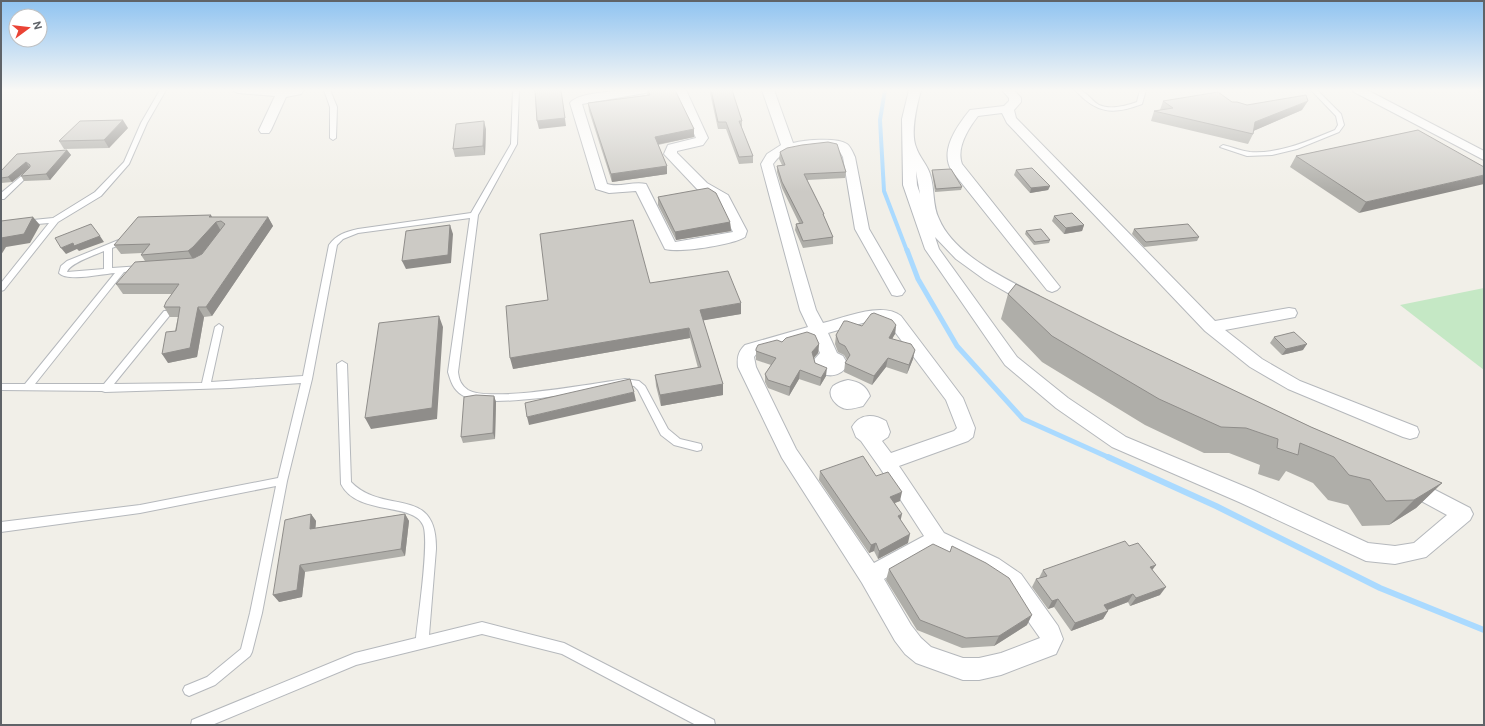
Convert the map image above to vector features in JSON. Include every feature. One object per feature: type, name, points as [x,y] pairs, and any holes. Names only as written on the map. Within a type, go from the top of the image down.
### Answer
[{"type":"street","points":[[265,130],[268,124]]},
{"type":"street","points":[[582,124],[601,186],[604,189],[630,186],[641,187],[668,243],[670,246],[679,247],[734,237],[740,234],[723,198],[702,186],[670,154],[672,148],[699,142],[702,138],[696,124]]},
{"type":"street","points":[[780,124],[788,147]]},
{"type":"street","points":[[908,124],[910,185],[932,249],[1011,361],[1062,403],[1119,442],[1246,496],[1366,552],[1395,554],[1419,551],[1463,514],[1396,477]]},
{"type":"street","points":[[968,124],[955,146],[953,154],[957,168],[1052,287]]},
{"type":"street","points":[[1015,124],[1211,328],[1256,363],[1294,385],[1410,432]]},
{"type":"street","points":[[1423,124],[1484,156]]},
{"type":"street","points":[[892,462],[961,436],[966,432],[965,424],[954,398],[895,320],[889,315],[873,315],[814,332],[751,349],[747,352],[745,357],[747,367],[788,454],[870,576],[903,633],[913,646],[924,655],[963,669],[978,669],[1001,664],[1048,646],[1052,639],[1050,634],[1013,581],[991,566],[937,539],[892,462],[829,363],[814,332],[767,164],[768,160],[774,153],[788,147],[835,144],[845,147],[849,157],[862,229],[897,291]]},
{"type":"street","points":[[910,148],[924,174],[931,218],[943,236],[959,254],[981,270],[1004,285],[1047,307]]},
{"type":"street","points":[[1211,328],[1288,313]]},
{"type":"street","points":[[870,576],[937,539]]},
{"type":"lane","points":[[1,288],[55,220],[98,194],[114,178],[127,163],[144,124]]},
{"type":"lane","points":[[333,124],[333,138]]},
{"type":"lane","points":[[515,124],[514,144],[474,215],[453,372],[456,384],[466,393],[488,398],[555,393],[625,382],[636,383],[642,388],[664,432],[677,442],[697,447]]},
{"type":"lane","points":[[1223,147],[1250,154],[1266,154],[1297,147],[1337,131],[1341,124]]},
{"type":"lane","points":[[1,197],[30,171]]},
{"type":"lane","points":[[189,690],[211,681],[246,652],[256,613],[282,481],[307,379],[333,245],[337,239],[344,234],[358,231],[474,215]]},
{"type":"lane","points":[[16,224],[55,220]]},
{"type":"lane","points":[[126,239],[70,264],[64,268],[63,271],[65,275],[122,269],[153,268]]},
{"type":"lane","points":[[108,246],[108,271]]},
{"type":"lane","points":[[27,388],[122,269]]},
{"type":"lane","points":[[1,274],[14,272]]},
{"type":"lane","points":[[105,389],[167,313]]},
{"type":"lane","points":[[206,386],[219,327]]},
{"type":"lane","points":[[342,364],[344,473],[347,484],[360,496],[381,504],[409,509],[422,514],[428,523],[430,545],[422,642]]},
{"type":"lane","points":[[1,388],[105,389],[206,386],[307,379]]},
{"type":"lane","points":[[1,527],[140,509],[282,481]]},
{"type":"lane","points":[[197,725],[355,659],[482,628],[564,649],[709,725]]},
{"type":"green space","points":[[1484,288],[1484,370],[1400,305]]},
{"type":"building","points":[[77,124],[119,124],[104,140],[59,141]]},
{"type":"building","points":[[456,124],[484,124],[483,146],[453,149]]},
{"type":"building","points":[[595,124],[692,124],[694,129],[655,137],[667,166],[611,174]]},
{"type":"building","points":[[727,124],[740,124],[753,156],[739,157]]},
{"type":"building","points":[[1209,124],[1255,124],[1253,134]]},
{"type":"building","points":[[1418,130],[1484,167],[1484,175],[1366,202],[1296,156]]},
{"type":"building","points":[[828,142],[837,144],[846,172],[804,174],[824,214],[833,237],[803,241],[796,224],[803,223],[782,182],[777,166],[785,165],[780,152],[787,148]]},
{"type":"building","points":[[67,150],[46,174],[21,176],[30,167],[30,165],[26,162],[8,177],[1,178],[1,171],[17,154]]},
{"type":"building","points":[[1032,168],[1050,186],[1031,188],[1016,170]]},
{"type":"building","points":[[951,169],[962,187],[936,189],[932,170]]},
{"type":"building","points":[[708,188],[716,193],[730,222],[675,232],[658,197]]},
{"type":"building","points":[[1072,213],[1084,225],[1066,228],[1054,216]]},
{"type":"building","points":[[211,215],[209,217],[268,217],[206,307],[198,307],[190,348],[162,354],[166,332],[176,331],[180,307],[164,307],[179,284],[116,284],[135,262],[194,258],[202,254],[225,224],[221,221],[216,222],[188,251],[141,255],[150,244],[114,245],[138,217]]},
{"type":"building","points":[[33,217],[24,234],[1,238],[1,221]]},
{"type":"building","points":[[633,220],[650,283],[728,271],[741,303],[700,310],[723,384],[660,395],[655,375],[701,367],[689,328],[510,358],[506,306],[548,300],[540,234]]},
{"type":"building","points":[[91,224],[100,236],[74,246],[73,243],[61,248],[55,238]]},
{"type":"building","points":[[1188,224],[1199,237],[1146,242],[1134,229]]},
{"type":"building","points":[[450,225],[448,255],[402,261],[406,231]]},
{"type":"building","points":[[1041,229],[1050,240],[1035,242],[1026,231]]},
{"type":"building","points":[[1016,284],[1120,336],[1311,427],[1442,483],[1414,500],[1386,501],[1370,480],[1349,475],[1334,457],[1300,443],[1298,455],[1277,448],[1278,439],[1246,428],[1221,427],[1159,399],[1052,336],[1008,294]]},
{"type":"building","points":[[874,313],[892,320],[896,325],[889,338],[911,344],[915,350],[909,365],[888,358],[874,376],[845,363],[850,355],[845,346],[839,343],[836,335],[844,321],[862,326],[871,314]]},
{"type":"building","points":[[439,316],[432,408],[365,418],[379,323]]},
{"type":"building","points":[[807,332],[815,335],[819,344],[812,352],[815,363],[827,368],[821,378],[800,370],[790,387],[768,380],[765,374],[776,358],[756,351],[758,345],[777,340],[782,342],[786,338]]},
{"type":"building","points":[[1294,332],[1307,344],[1286,349],[1274,337]]},
{"type":"building","points":[[630,379],[634,392],[527,417],[525,403]]},
{"type":"building","points":[[476,395],[494,396],[493,433],[461,437],[464,397]]},
{"type":"building","points":[[863,456],[876,476],[888,472],[902,492],[890,497],[902,514],[898,516],[910,534],[879,551],[876,543],[871,545],[820,471]]},
{"type":"building","points":[[311,514],[310,529],[405,514],[401,549],[300,565],[297,590],[273,595],[285,520]]},
{"type":"building","points":[[1125,541],[1129,546],[1138,543],[1156,565],[1150,567],[1166,587],[1136,598],[1133,594],[1104,605],[1108,611],[1075,623],[1058,599],[1052,601],[1036,579],[1047,576],[1043,570]]},
{"type":"building","points":[[933,544],[950,552],[952,546],[986,563],[1009,578],[1032,615],[999,636],[966,638],[920,620],[889,569]]},
{"type":"waterway","points":[[880,124],[884,191],[907,251]]},
{"type":"waterway","points":[[907,250],[918,279],[957,346],[1023,419],[1110,458]]},
{"type":"waterway","points":[[1108,457],[1216,506],[1380,588],[1484,630]]}]
